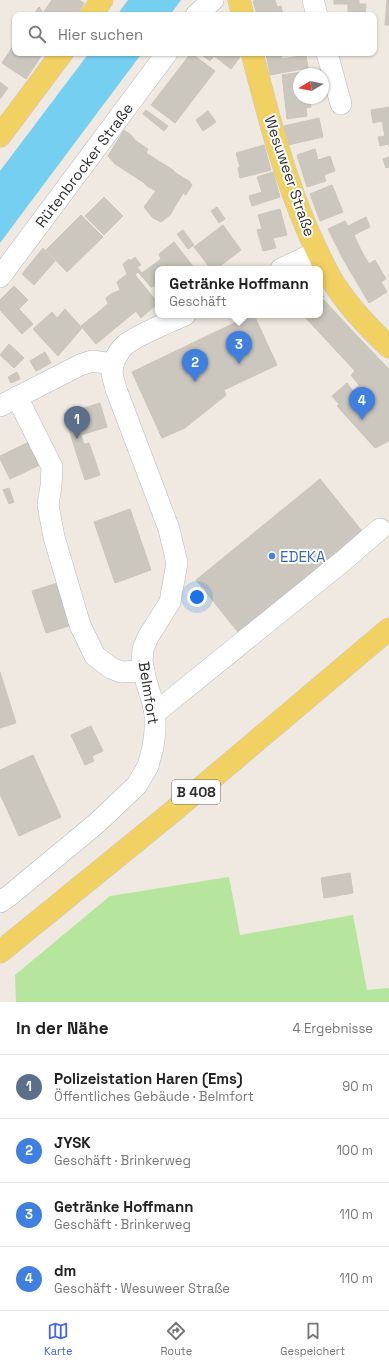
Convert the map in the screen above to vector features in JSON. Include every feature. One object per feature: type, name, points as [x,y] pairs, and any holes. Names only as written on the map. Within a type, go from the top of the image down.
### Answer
[{"type":"main road","points":[[93,12],[102,0]]},
{"type":"main road","points":[[239,0],[242,12]]},
{"type":"main road","points":[[0,136],[60,56]]},
{"type":"main road","name":"Wesuweer Straße","points":[[253,56],[283,166],[317,252],[335,285],[355,310],[389,347]]},
{"type":"main road","name":"B 408","points":[[0,952],[171,813],[389,629]]},
{"type":"street","points":[[199,12],[213,0]]},
{"type":"street","points":[[313,0],[316,12]]},
{"type":"street","name":"Rütenbrocker Straße","points":[[0,277],[165,56]]},
{"type":"street","points":[[328,56],[341,104]]},
{"type":"street","points":[[287,266],[317,252]]},
{"type":"street","points":[[144,671],[122,672],[111,668],[95,656],[80,625],[54,537],[48,505],[52,467],[9,401],[80,365],[92,361],[113,364],[124,345],[179,318]]},
{"type":"street","name":"Belmfort","points":[[0,902],[97,823],[137,784],[148,766],[153,746],[155,713],[142,662],[143,650],[148,637],[170,602],[177,563],[169,528],[116,389],[112,374],[113,364]]},
{"type":"street","points":[[155,713],[344,561],[380,529]]},
{"type":"green space","points":[[229,877],[240,935],[353,915],[367,990],[389,988],[389,1002],[16,1002],[15,975],[110,896]]},
{"type":"water","points":[[128,0],[181,0],[172,12],[119,12]]},
{"type":"water","points":[[87,56],[140,56],[0,243],[0,171]]},
{"type":"building","points":[[52,0],[79,0],[84,3],[79,12],[44,11]]},
{"type":"building","points":[[275,0],[277,7],[281,6],[282,12],[256,12],[253,1]]},
{"type":"building","points":[[334,0],[359,0],[359,4],[366,4],[365,12],[348,12],[348,4],[334,4]]},
{"type":"building","points":[[387,0],[389,0],[389,25],[385,25]]},
{"type":"building","points":[[39,7],[43,12],[35,12]]},
{"type":"building","points":[[12,48],[12,56],[41,56],[26,79],[2,63]]},
{"type":"building","points":[[189,56],[195,56],[215,71],[175,123],[151,105]]},
{"type":"building","points":[[203,56],[214,56],[210,61]]},
{"type":"building","points":[[214,56],[240,56],[231,69]]},
{"type":"building","points":[[267,56],[282,56],[282,59],[306,56],[308,68],[293,68],[293,71],[270,75]]},
{"type":"building","points":[[293,73],[293,104],[311,104],[311,107],[306,108],[307,116],[287,119],[282,75]]},
{"type":"building","points":[[0,82],[8,88],[0,99]]},
{"type":"building","points":[[389,107],[389,147],[388,144],[380,146],[378,137],[385,136],[382,121],[373,123],[371,110]]},
{"type":"building","points":[[146,110],[168,126],[164,131],[143,114]]},
{"type":"building","points":[[208,111],[216,122],[203,131],[196,120]]},
{"type":"building","points":[[319,118],[323,137],[288,145],[284,126]]},
{"type":"building","points":[[124,130],[148,149],[146,153],[189,181],[192,185],[186,195],[183,193],[170,215],[161,222],[153,218],[144,207],[156,191],[115,164],[108,156]]},
{"type":"building","points":[[264,145],[271,170],[240,178],[238,168],[240,167],[236,153]]},
{"type":"building","points":[[315,149],[318,160],[330,156],[335,171],[324,175],[326,181],[307,187],[297,155]]},
{"type":"building","points":[[389,157],[389,167],[386,168],[383,159]]},
{"type":"building","points":[[273,172],[280,197],[252,206],[249,196],[262,192],[257,177]]},
{"type":"building","points":[[332,185],[343,212],[320,221],[310,194]]},
{"type":"building","points":[[104,197],[123,216],[104,235],[85,216]]},
{"type":"building","points":[[217,207],[225,219],[219,223],[211,211]]},
{"type":"building","points":[[280,209],[287,235],[273,238],[276,248],[263,251],[257,230],[262,229],[258,215]]},
{"type":"building","points":[[81,215],[103,237],[67,272],[46,250]]},
{"type":"building","points":[[366,217],[370,227],[354,235],[361,250],[343,259],[328,229],[345,221],[348,226]]},
{"type":"building","points":[[223,225],[241,250],[220,266],[209,266],[194,247]]},
{"type":"building","points":[[183,230],[194,245],[188,249],[177,234]]},
{"type":"building","points":[[174,242],[193,266],[155,266],[155,286],[151,287],[138,272],[135,275],[155,299],[155,306],[141,318],[136,311],[96,344],[81,326],[108,304],[106,298],[120,290],[117,282],[127,274],[123,264],[129,259],[130,261],[135,257],[141,265],[137,267],[142,273],[161,259],[159,254]]},
{"type":"building","points":[[43,248],[55,261],[34,285],[22,274]]},
{"type":"building","points":[[361,250],[369,264],[375,260],[386,279],[381,282],[387,292],[369,303],[343,259]]},
{"type":"building","points":[[14,286],[28,300],[19,309],[33,324],[22,334],[0,310],[0,300]]},
{"type":"building","points":[[323,299],[361,340],[342,357],[306,318],[323,318]]},
{"type":"building","points":[[65,309],[82,328],[58,356],[33,329],[52,312],[57,318]]},
{"type":"building","points":[[245,318],[255,318],[277,365],[224,390],[226,395],[185,428],[162,438],[132,372]]},
{"type":"building","points":[[361,340],[383,363],[359,385],[351,375],[355,371],[342,357]]},
{"type":"building","points":[[9,344],[24,358],[14,368],[0,355]]},
{"type":"building","points":[[45,352],[51,363],[36,371],[30,361]]},
{"type":"building","points":[[383,363],[389,369],[389,441],[375,448],[337,406]]},
{"type":"building","points":[[17,372],[20,379],[11,383],[8,377]]},
{"type":"building","points":[[347,383],[353,391],[339,404],[332,396]]},
{"type":"building","points":[[100,403],[107,427],[81,435],[84,444],[89,443],[100,475],[85,480],[64,414]]},
{"type":"building","points":[[31,441],[42,464],[10,479],[0,456]]},
{"type":"building","points":[[320,479],[366,536],[242,637],[196,580]]},
{"type":"building","points":[[9,488],[14,502],[9,504],[3,490]]},
{"type":"building","points":[[130,509],[151,570],[115,583],[94,522]]},
{"type":"building","points":[[58,583],[72,625],[46,633],[32,591]]},
{"type":"building","points":[[0,672],[16,723],[0,728]]},
{"type":"building","points":[[91,726],[103,751],[92,756],[94,761],[85,765],[71,735]]},
{"type":"building","points":[[33,755],[61,817],[19,836],[0,794],[0,770]]},
{"type":"building","points":[[350,873],[353,893],[324,898],[321,878]]},
{"type":"place","name":"Getränke Hoffmann","points":[[239,364]]},
{"type":"place","name":"JYSK","points":[[195,382]]},
{"type":"place","name":"dm","points":[[362,420]]},
{"type":"place","name":"Polizeistation Haren (Ems)","points":[[77,439]]},
{"type":"place","name":"EDEKA","points":[[272,556]]}]
